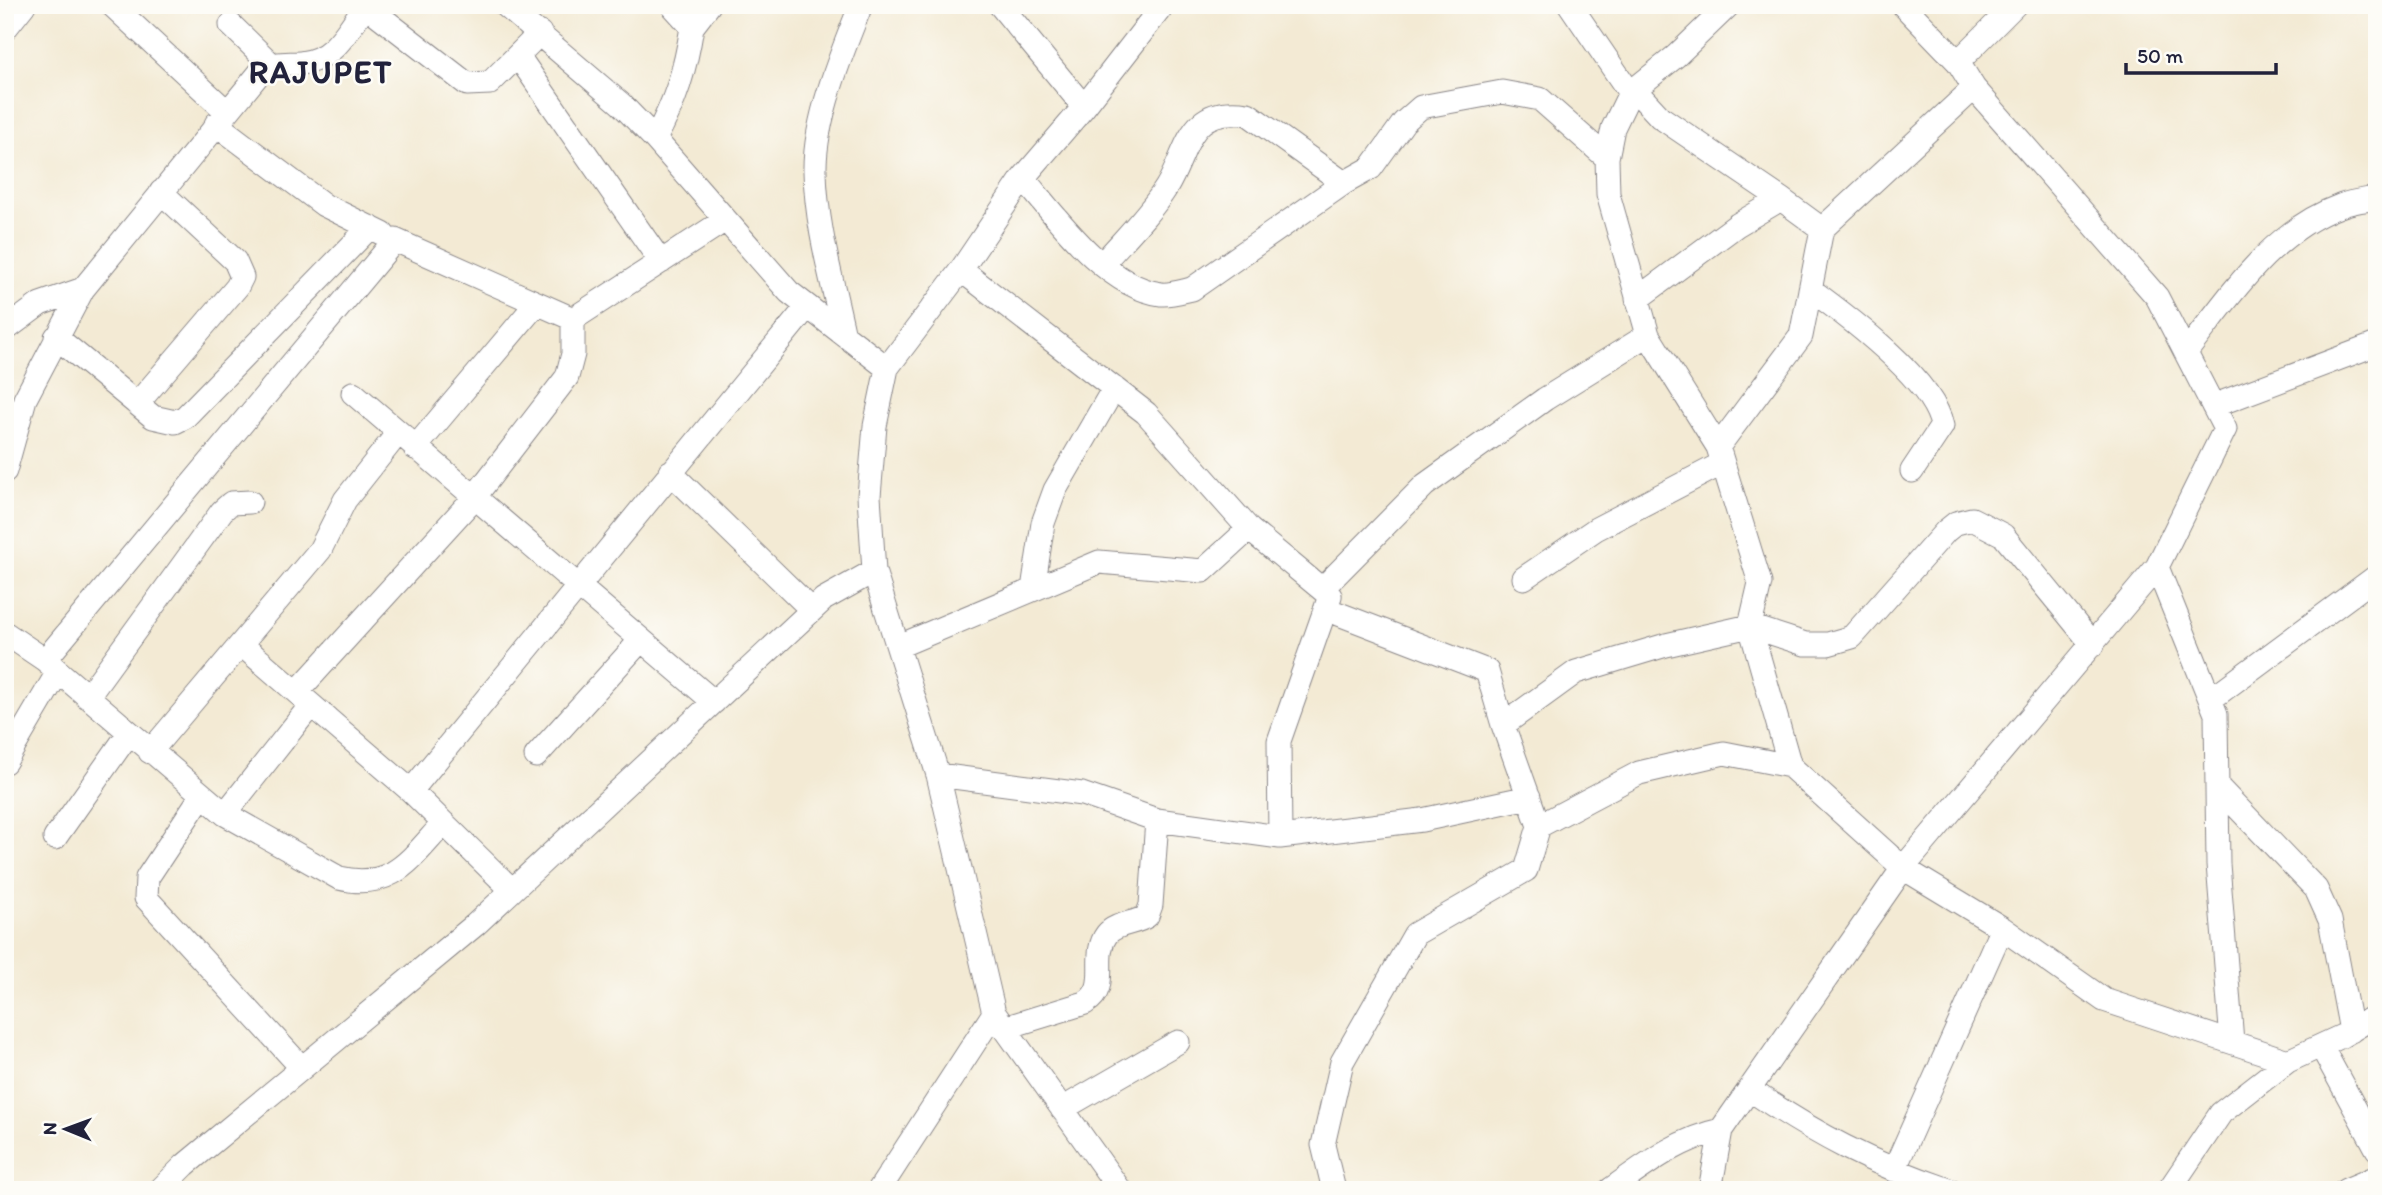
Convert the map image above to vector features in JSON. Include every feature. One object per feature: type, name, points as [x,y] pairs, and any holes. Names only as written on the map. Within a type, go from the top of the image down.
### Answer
[{"type":"street","points":[[5,29],[24,5]]},
{"type":"street","points":[[505,5],[540,33],[655,139],[789,292],[843,331],[887,368]]},
{"type":"street","points":[[672,5],[692,27]]},
{"type":"street","points":[[655,139],[676,100],[692,27],[709,5]]},
{"type":"street","points":[[843,331],[820,221],[815,169],[822,120],[861,5]]},
{"type":"street","points":[[1000,5],[1084,107]]},
{"type":"street","points":[[1120,1190],[999,1020],[938,775],[874,571],[869,496],[875,426],[887,368],[961,270],[1023,178],[1084,107],[1163,5]]},
{"type":"street","points":[[1570,5],[1632,91],[1660,117],[1822,229]]},
{"type":"street","points":[[1729,5],[1676,56],[1632,91],[1613,128],[1607,158],[1608,194],[1648,335],[1721,455],[1760,583],[1750,626],[1790,766]]},
{"type":"street","points":[[1710,1190],[1721,1130],[1903,868],[2157,567],[2225,429],[2157,297],[1974,88],[1958,62],[1903,5]]},
{"type":"street","points":[[1958,62],[2015,5]]},
{"type":"street","points":[[115,6],[221,117],[324,205],[395,240],[573,319]]},
{"type":"street","points":[[5,471],[9,444],[25,399],[83,289],[262,70],[271,64],[302,63],[330,54],[365,6],[467,84],[490,83],[540,33]]},
{"type":"street","points":[[231,24],[271,64]]},
{"type":"street","points":[[518,56],[661,262]]},
{"type":"street","points":[[1524,579],[1597,529],[1721,455],[1801,336],[1822,229],[1974,88]]},
{"type":"street","points":[[1023,178],[1071,234],[1122,280],[1139,289],[1163,295],[1192,289],[1344,183],[1371,169],[1404,122],[1421,107],[1502,92],[1540,99],[1607,158]]},
{"type":"street","points":[[1103,264],[1167,187],[1183,147],[1213,115],[1230,111],[1248,114],[1344,183]]},
{"type":"street","points":[[137,404],[237,288],[242,277],[235,261],[161,192]]},
{"type":"street","points":[[2186,352],[2262,256],[2300,228],[2340,206],[2377,198]]},
{"type":"street","points":[[1637,299],[1737,225],[1781,199]]},
{"type":"street","points":[[573,319],[725,220]]},
{"type":"street","points":[[56,337],[137,404],[164,422],[175,422],[185,417],[370,227]]},
{"type":"street","points":[[5,762],[52,666],[395,240]]},
{"type":"street","points":[[961,270],[1146,413],[1249,529],[1324,599],[1487,671],[1539,826],[1526,870],[1415,934],[1355,1038],[1342,1062],[1323,1145],[1334,1190]]},
{"type":"street","points":[[5,330],[40,304],[83,289]]},
{"type":"street","points":[[1810,289],[1861,326],[1930,397],[1939,411],[1942,426],[1912,471]]},
{"type":"street","points":[[150,752],[243,646],[320,550],[345,500],[537,303]]},
{"type":"street","points":[[411,791],[807,307]]},
{"type":"street","points":[[225,814],[304,699],[473,499],[567,377],[573,354],[573,319]]},
{"type":"street","points":[[1280,837],[1279,741],[1324,599],[1425,485],[1545,399],[1648,335]]},
{"type":"street","points":[[2213,406],[2377,344]]},
{"type":"street","points":[[1033,589],[1043,523],[1055,491],[1114,388]]},
{"type":"street","points":[[353,393],[473,499],[714,702]]},
{"type":"street","points":[[670,472],[812,610]]},
{"type":"street","points":[[87,697],[222,511],[230,503],[250,502]]},
{"type":"street","points":[[1503,725],[1576,672],[1666,645],[1750,626],[1805,644],[1828,644],[1852,637],[1946,531],[1956,523],[1972,519],[2003,535],[2093,645]]},
{"type":"street","points":[[899,646],[1099,562],[1203,571],[1249,529]]},
{"type":"street","points":[[2157,567],[2216,714],[2218,864],[2232,1042]]},
{"type":"street","points":[[160,1190],[184,1165],[512,890],[812,610],[845,586],[874,571]]},
{"type":"street","points":[[2211,699],[2377,576]]},
{"type":"street","points":[[5,633],[52,666],[225,814],[340,878],[356,882],[380,880],[398,872],[444,823]]},
{"type":"street","points":[[536,756],[641,640]]},
{"type":"street","points":[[243,646],[411,791],[512,890]]},
{"type":"street","points":[[55,838],[129,733]]},
{"type":"street","points":[[1539,826],[1639,774],[1724,753],[1790,766],[1903,868],[2002,928],[2104,1000],[2288,1061]]},
{"type":"street","points":[[938,775],[1082,794],[1157,820],[1280,837],[1422,820],[1529,796]]},
{"type":"street","points":[[2217,786],[2316,889],[2329,920],[2351,1031]]},
{"type":"street","points":[[202,795],[147,877],[146,898],[152,909],[302,1068]]},
{"type":"street","points":[[879,1190],[999,1020],[1085,1003],[1096,997],[1100,987],[1101,950],[1105,935],[1113,928],[1147,916],[1151,905],[1157,820]]},
{"type":"street","points":[[1894,1170],[2002,928]]},
{"type":"street","points":[[2168,1190],[2221,1113],[2288,1061],[2351,1031],[2377,1015]]},
{"type":"street","points":[[1062,1109],[1178,1042]]},
{"type":"street","points":[[2321,1046],[2377,1149]]},
{"type":"street","points":[[1749,1089],[1809,1130],[1854,1154],[1894,1170],[1914,1184],[1950,1190]]},
{"type":"street","points":[[1610,1190],[1674,1146],[1698,1135],[1721,1130]]},
{"type":"street","points":[[2346,1190],[2377,1177]]},
{"type":"district","name":"RAJUPET","points":[[321,72]]}]
